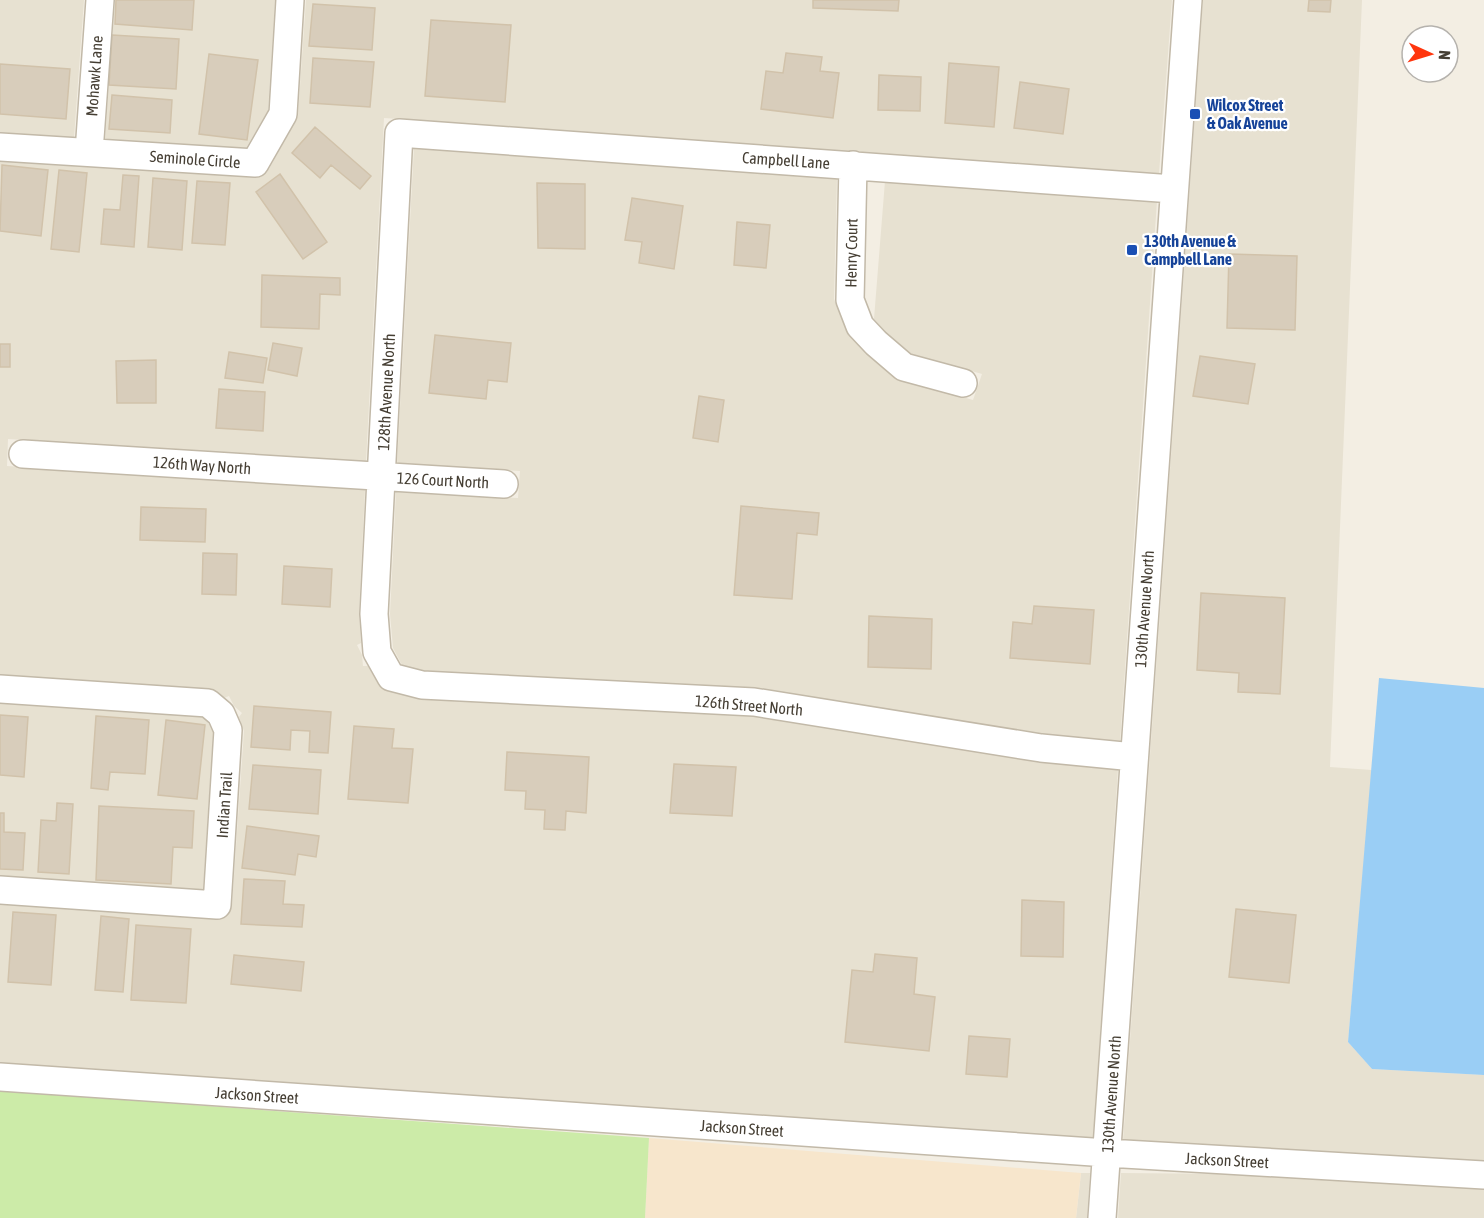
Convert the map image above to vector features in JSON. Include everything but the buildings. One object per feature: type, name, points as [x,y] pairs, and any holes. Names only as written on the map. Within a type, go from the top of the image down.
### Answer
[{"type":"street","name":"Mohawk Lane","points":[[89,152],[100,0]]},
{"type":"street","name":"Seminole Circle","points":[[0,147],[255,163],[283,114],[290,0]]},
{"type":"street","name":"130th Avenue North","points":[[1102,1218],[1188,0]]},
{"type":"street","name":"Campbell Lane","points":[[399,133],[1173,189]]},
{"type":"street","name":"128th Avenue North","points":[[377,652],[374,614],[399,133]]},
{"type":"street","name":"Henry Court","points":[[853,165],[850,300],[860,326],[876,344],[904,367],[963,383]]},
{"type":"street","name":"126th Way North","points":[[23,454],[381,477]]},
{"type":"street","name":"126 Court North","points":[[381,477],[504,484]]},
{"type":"street","name":"126th Street North","points":[[377,652],[391,677],[422,685],[754,702],[1041,748],[1134,757]]},
{"type":"street","name":"Indian Trail","points":[[0,689],[208,703],[221,714],[228,730],[217,905],[0,890]]},
{"type":"street","name":"Jackson Street","points":[[0,1077],[1107,1153],[1484,1175]]},
{"type":"shaded area","points":[[0,0],[84,0],[74,138],[0,133]]},
{"type":"shaded area","points":[[115,0],[275,0],[268,111],[246,148],[105,140]]},
{"type":"shaded area","points":[[306,0],[1172,0],[1159,174],[384,118],[366,462],[8,439],[7,466],[365,489],[359,613],[361,643],[357,645],[362,655],[363,666],[368,666],[377,682],[387,690],[422,699],[752,716],[1038,761],[1118,769],[1093,1139],[0,1063],[0,904],[216,918],[232,905],[244,731],[239,717],[242,713],[234,706],[229,696],[224,698],[208,689],[0,676],[0,161],[254,176],[269,169],[298,116]]},
{"type":"shaded area","points":[[1203,0],[1362,0],[1330,767],[1372,770],[1348,1042],[1372,1069],[1484,1075],[1484,1161],[1123,1141]]},
{"type":"shaded area","points":[[414,148],[837,178],[834,299],[848,334],[893,377],[973,400],[982,374],[912,354],[888,335],[874,319],[885,181],[1157,201],[1120,742],[1042,735],[756,689],[425,671],[402,665],[393,648],[390,614],[396,492],[518,498],[520,471],[397,464]]},
{"type":"shaded area","points":[[0,703],[201,716],[208,722],[213,732],[203,890],[0,877]]},
{"type":"shaded area","points":[[649,1138],[1081,1173],[1076,1218],[645,1218]]},
{"type":"shaded area","points":[[1081,1173],[1090,1173],[1087,1218],[1076,1218]]},
{"type":"shaded area","points":[[1121,1173],[1233,1174],[1484,1188],[1484,1218],[1118,1218]]},
{"type":"green space","points":[[0,1091],[649,1138],[645,1218],[0,1218]]},
{"type":"water","points":[[1379,678],[1484,688],[1484,1075],[1372,1069],[1348,1042]]},
{"type":"place","name":"Wilcox Street & Oak Avenue","points":[[1195,114]]},
{"type":"place","name":"130th Avenue & Campbell Lane","points":[[1132,250]]}]
